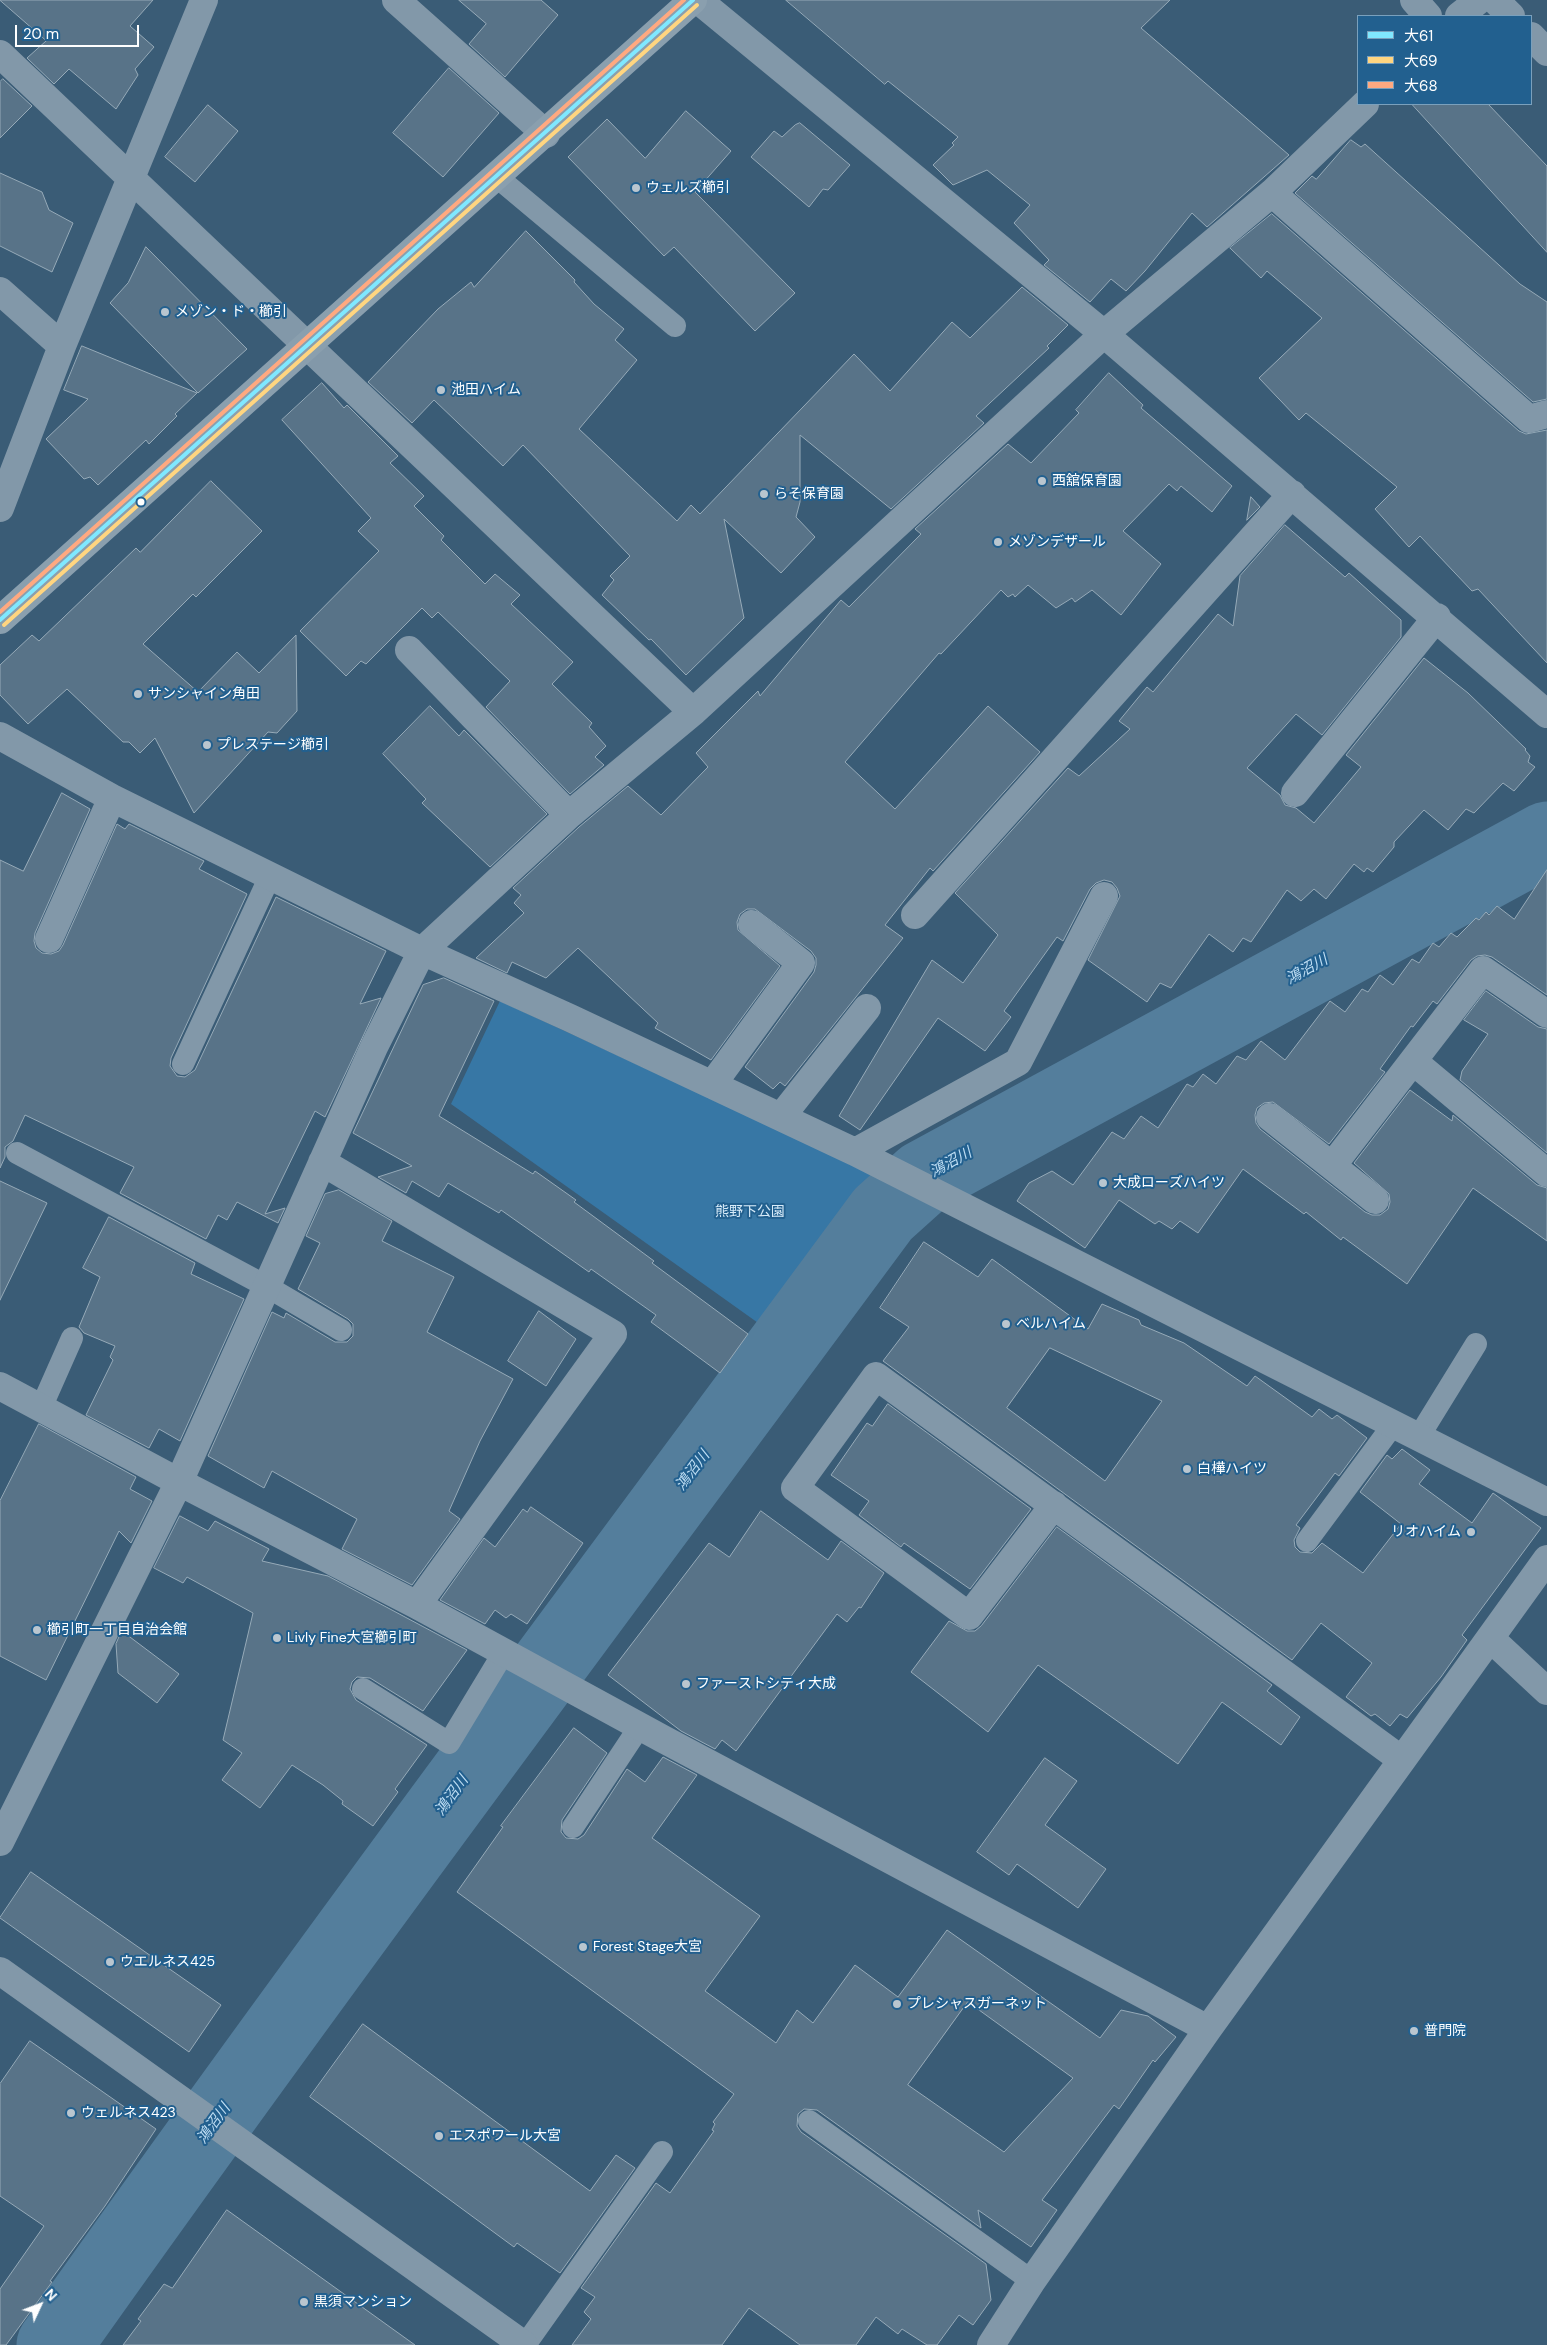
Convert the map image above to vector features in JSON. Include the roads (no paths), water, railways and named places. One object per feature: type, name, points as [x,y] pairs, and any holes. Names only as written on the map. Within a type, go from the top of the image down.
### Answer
[{"type":"street","points":[[0,508],[62,346],[204,0]]},
{"type":"street","points":[[396,0],[546,134]]},
{"type":"street","points":[[0,620],[546,134],[693,0]]},
{"type":"street","points":[[698,0],[1104,334],[1547,714]]},
{"type":"street","points":[[1414,0],[1427,15]]},
{"type":"street","points":[[1460,15],[1479,0]]},
{"type":"street","points":[[1495,0],[1510,15]]},
{"type":"street","points":[[1532,37],[1547,52]]},
{"type":"street","points":[[0,54],[132,177],[306,346],[693,712]]},
{"type":"street","points":[[0,1842],[178,1482],[374,1047],[422,951],[569,815],[693,712],[1104,334],[1272,193],[1364,105]]},
{"type":"street","points":[[1272,193],[1529,419],[1547,414]]},
{"type":"street","points":[[0,291],[62,346]]},
{"type":"street","points":[[915,915],[1292,494]]},
{"type":"street","points":[[1295,793],[1436,617]]},
{"type":"street","points":[[409,650],[569,815]]},
{"type":"street","points":[[0,736],[112,798],[422,951],[855,1152],[956,1206],[1547,1502]]},
{"type":"street","points":[[49,939],[112,798]]},
{"type":"street","points":[[855,1152],[1018,1062],[1104,896]]},
{"type":"street","points":[[712,1085],[801,963],[752,924]]},
{"type":"street","points":[[1332,1166],[1483,970],[1547,1014]]},
{"type":"street","points":[[781,1117],[867,1008]]},
{"type":"street","points":[[1413,1061],[1547,1173]]},
{"type":"street","points":[[1270,1117],[1375,1200]]},
{"type":"street","points":[[322,1162],[612,1334],[417,1605]]},
{"type":"street","points":[[1054,1505],[969,1616],[794,1488],[876,1376],[1054,1505],[1402,1760]]},
{"type":"street","points":[[0,1386],[178,1482],[417,1605],[1208,2029]]},
{"type":"street","points":[[992,2345],[1032,2281],[1208,2029],[1547,1559]]},
{"type":"street","points":[[1490,1638],[1547,1691]]},
{"type":"street","points":[[0,1971],[524,2345]]},
{"type":"lane","points":[[497,177],[675,326]]},
{"type":"lane","points":[[183,1064],[270,876]]},
{"type":"lane","points":[[17,1153],[266,1286],[341,1330]]},
{"type":"lane","points":[[41,1408],[72,1338]]},
{"type":"lane","points":[[1418,1438],[1476,1344]]},
{"type":"lane","points":[[1307,1541],[1393,1425]]},
{"type":"lane","points":[[363,1689],[449,1743],[504,1652]]},
{"type":"lane","points":[[573,1826],[640,1726]]},
{"type":"lane","points":[[809,2121],[1032,2281]]},
{"type":"lane","points":[[524,2345],[662,2152]]},
{"type":"waterway","name":"鴻沼川","points":[[54,2345],[258,2060],[883,1214],[923,1178],[1547,839]]},
{"type":"place","name":"ウェルズ櫛引","points":[[636,188]]},
{"type":"place","name":"メゾン・ド・櫛引","points":[[165,312]]},
{"type":"place","name":"池田ハイム","points":[[441,390]]},
{"type":"place","name":"西舘保育園","points":[[1042,481]]},
{"type":"place","name":"らそ保育園","points":[[764,494]]},
{"type":"place","name":"メゾンデザール","points":[[998,542]]},
{"type":"place","name":"サンシャイン角田","points":[[138,694]]},
{"type":"place","name":"プレステージ櫛引","points":[[207,745]]},
{"type":"place","name":"大成ローズハイツ","points":[[1103,1183]]},
{"type":"place","name":"ベルハイム","points":[[1006,1324]]},
{"type":"place","name":"白樺ハイツ","points":[[1187,1469]]},
{"type":"place","name":"リオハイム","points":[[1471,1532]]},
{"type":"place","name":"櫛引町一丁目自治会館","points":[[37,1630]]},
{"type":"place","name":"Livly Fine大宮櫛引町","points":[[277,1638]]},
{"type":"place","name":"ファーストシティ大成","points":[[686,1684]]},
{"type":"place","name":"Forest Stage大宮","points":[[583,1947]]},
{"type":"place","name":"ウエルネス425","points":[[110,1962]]},
{"type":"place","name":"プレシャスガーネット","points":[[897,2004]]},
{"type":"place","name":"普門院","points":[[1414,2031]]},
{"type":"place","name":"ウェルネス423","points":[[71,2113]]},
{"type":"place","name":"エスポワール大宮","points":[[439,2136]]},
{"type":"place","name":"黒須マンション","points":[[304,2302]]},
{"type":"park label","name":"熊野下公園","points":[[750,1212]]}]
